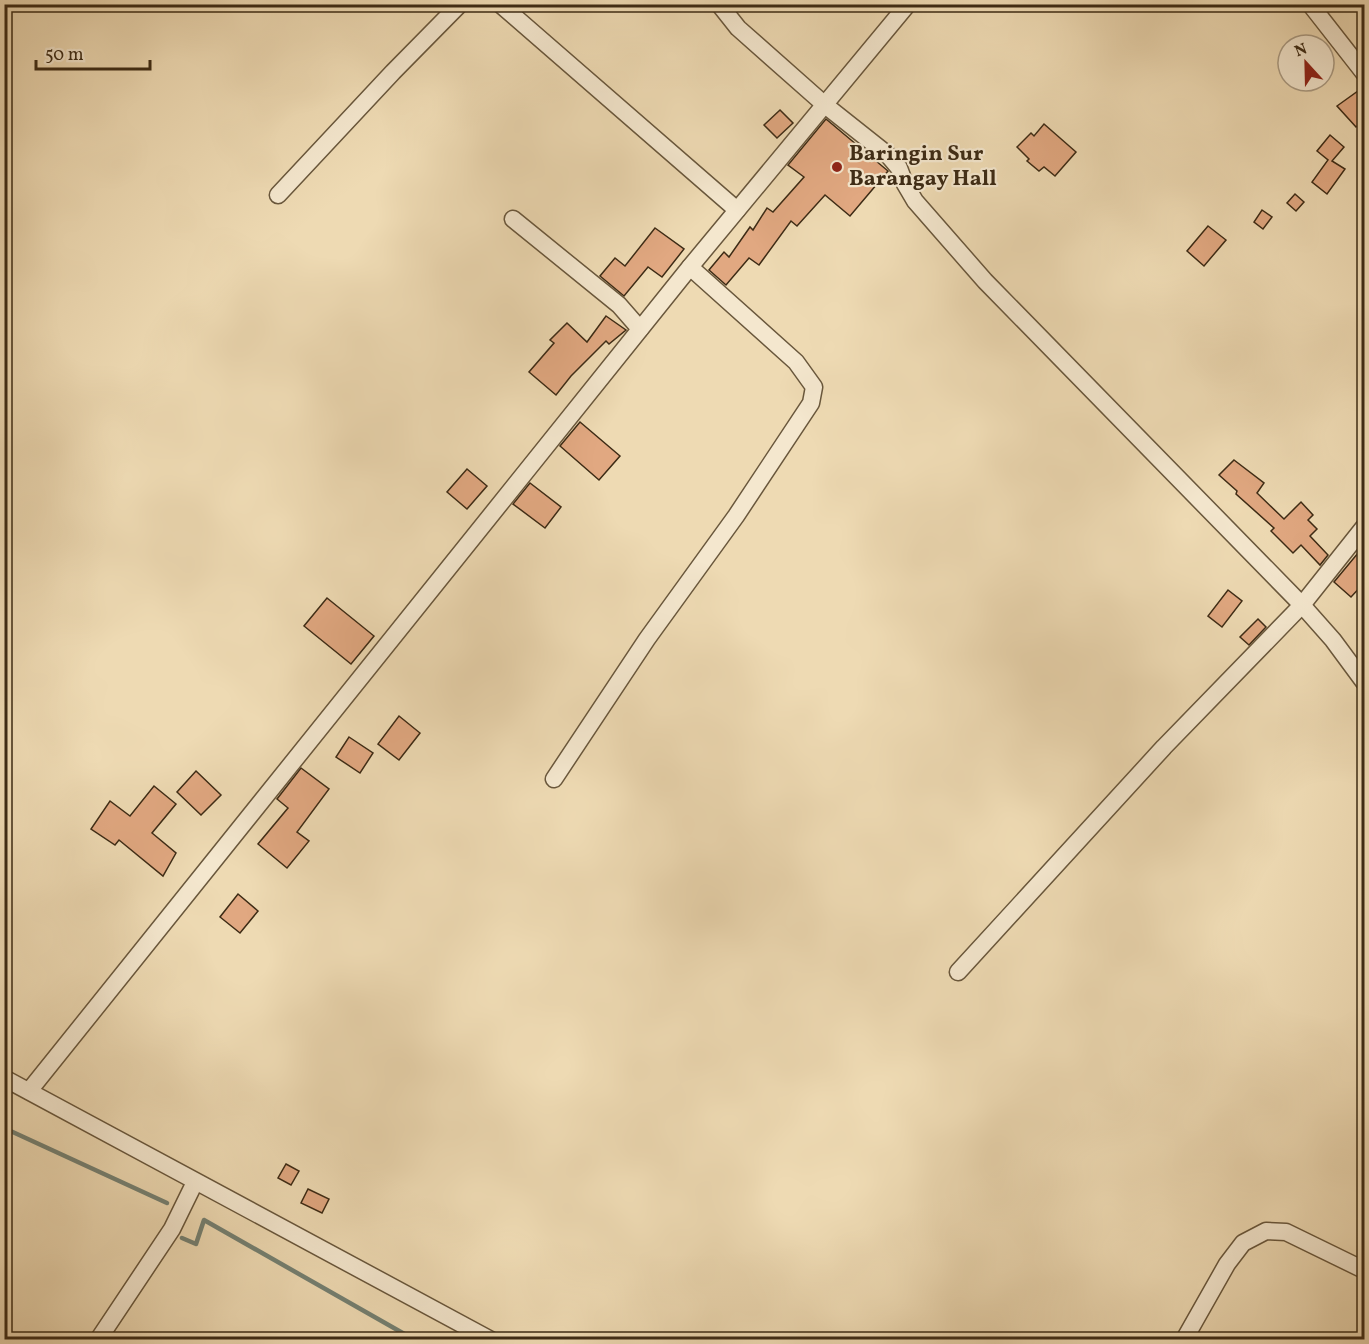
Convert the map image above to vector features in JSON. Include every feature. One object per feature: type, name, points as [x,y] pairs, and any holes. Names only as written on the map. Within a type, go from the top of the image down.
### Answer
[{"type":"street","points":[[278,195],[460,4]]},
{"type":"street","points":[[500,4],[737,210]]},
{"type":"street","points":[[719,4],[738,28],[825,105],[888,155],[899,168],[915,201],[985,281],[1302,606],[1333,640],[1365,682]]},
{"type":"street","points":[[29,1091],[690,267],[908,4]]},
{"type":"street","points":[[1310,4],[1365,73]]},
{"type":"street","points":[[513,219],[619,305],[640,330]]},
{"type":"street","points":[[554,779],[647,639],[736,516],[811,403],[814,387],[796,362],[690,267]]},
{"type":"street","points":[[958,972],[1164,747],[1302,606],[1365,527]]},
{"type":"street","points":[[4,1078],[491,1340]]},
{"type":"street","points":[[98,1340],[172,1229],[195,1182]]},
{"type":"street","points":[[1184,1340],[1227,1264],[1243,1243],[1266,1231],[1286,1232],[1365,1270]]},
{"type":"building","points":[[1365,86],[1365,120],[1356,127],[1337,106]]},
{"type":"building","points":[[780,110],[793,123],[777,138],[764,125]]},
{"type":"building","points":[[826,119],[888,171],[850,216],[825,195],[797,226],[791,221],[759,265],[749,258],[726,285],[709,270],[724,252],[729,257],[750,227],[753,230],[767,208],[773,212],[804,177],[788,165]]},
{"type":"building","points":[[1044,124],[1076,152],[1055,176],[1044,167],[1039,171],[1027,161],[1029,159],[1017,147],[1031,133],[1034,136]]},
{"type":"building","points":[[1330,135],[1344,147],[1332,161],[1345,169],[1327,194],[1312,182],[1328,160],[1317,151]]},
{"type":"building","points":[[1295,194],[1304,202],[1296,211],[1287,203]]},
{"type":"building","points":[[1262,210],[1272,217],[1263,229],[1254,222]]},
{"type":"building","points":[[1208,226],[1226,240],[1204,266],[1187,251]]},
{"type":"building","points":[[655,228],[684,249],[662,277],[648,267],[624,296],[600,276],[615,258],[625,266]]},
{"type":"building","points":[[606,316],[626,330],[609,344],[606,341],[571,376],[556,395],[529,372],[554,343],[550,340],[567,323],[587,342]]},
{"type":"building","points":[[580,422],[620,456],[599,480],[560,446]]},
{"type":"building","points":[[1234,460],[1264,483],[1257,493],[1284,519],[1301,502],[1313,515],[1308,520],[1317,529],[1310,536],[1328,555],[1320,565],[1301,545],[1293,553],[1271,531],[1274,528],[1236,494],[1237,491],[1219,475]]},
{"type":"building","points":[[467,469],[487,486],[467,509],[447,492]]},
{"type":"building","points":[[530,483],[561,507],[545,528],[513,504]]},
{"type":"building","points":[[1358,553],[1365,559],[1365,582],[1351,597],[1334,582]]},
{"type":"building","points":[[1228,590],[1242,601],[1222,627],[1208,616]]},
{"type":"building","points":[[327,598],[374,636],[351,664],[304,626]]},
{"type":"building","points":[[1258,619],[1266,627],[1249,645],[1240,637]]},
{"type":"building","points":[[399,716],[420,733],[399,760],[378,744]]},
{"type":"building","points":[[349,737],[373,753],[360,773],[336,757]]},
{"type":"building","points":[[301,768],[329,789],[297,832],[309,841],[287,868],[258,844],[288,808],[277,799]]},
{"type":"building","points":[[196,771],[221,795],[201,815],[177,792]]},
{"type":"building","points":[[154,786],[176,804],[152,833],[176,853],[163,876],[119,840],[115,845],[91,829],[110,801],[130,816]]},
{"type":"building","points":[[238,894],[258,911],[240,933],[220,917]]},
{"type":"building","points":[[286,1164],[299,1171],[291,1185],[278,1178]]},
{"type":"building","points":[[308,1189],[329,1199],[322,1213],[301,1203]]},
{"type":"waterway","points":[[4,1128],[167,1203]]},
{"type":"waterway","points":[[182,1238],[196,1244],[204,1220],[415,1340]]},
{"type":"place","name":"Baringin Sur Barangay Hall","points":[[837,167]]}]
